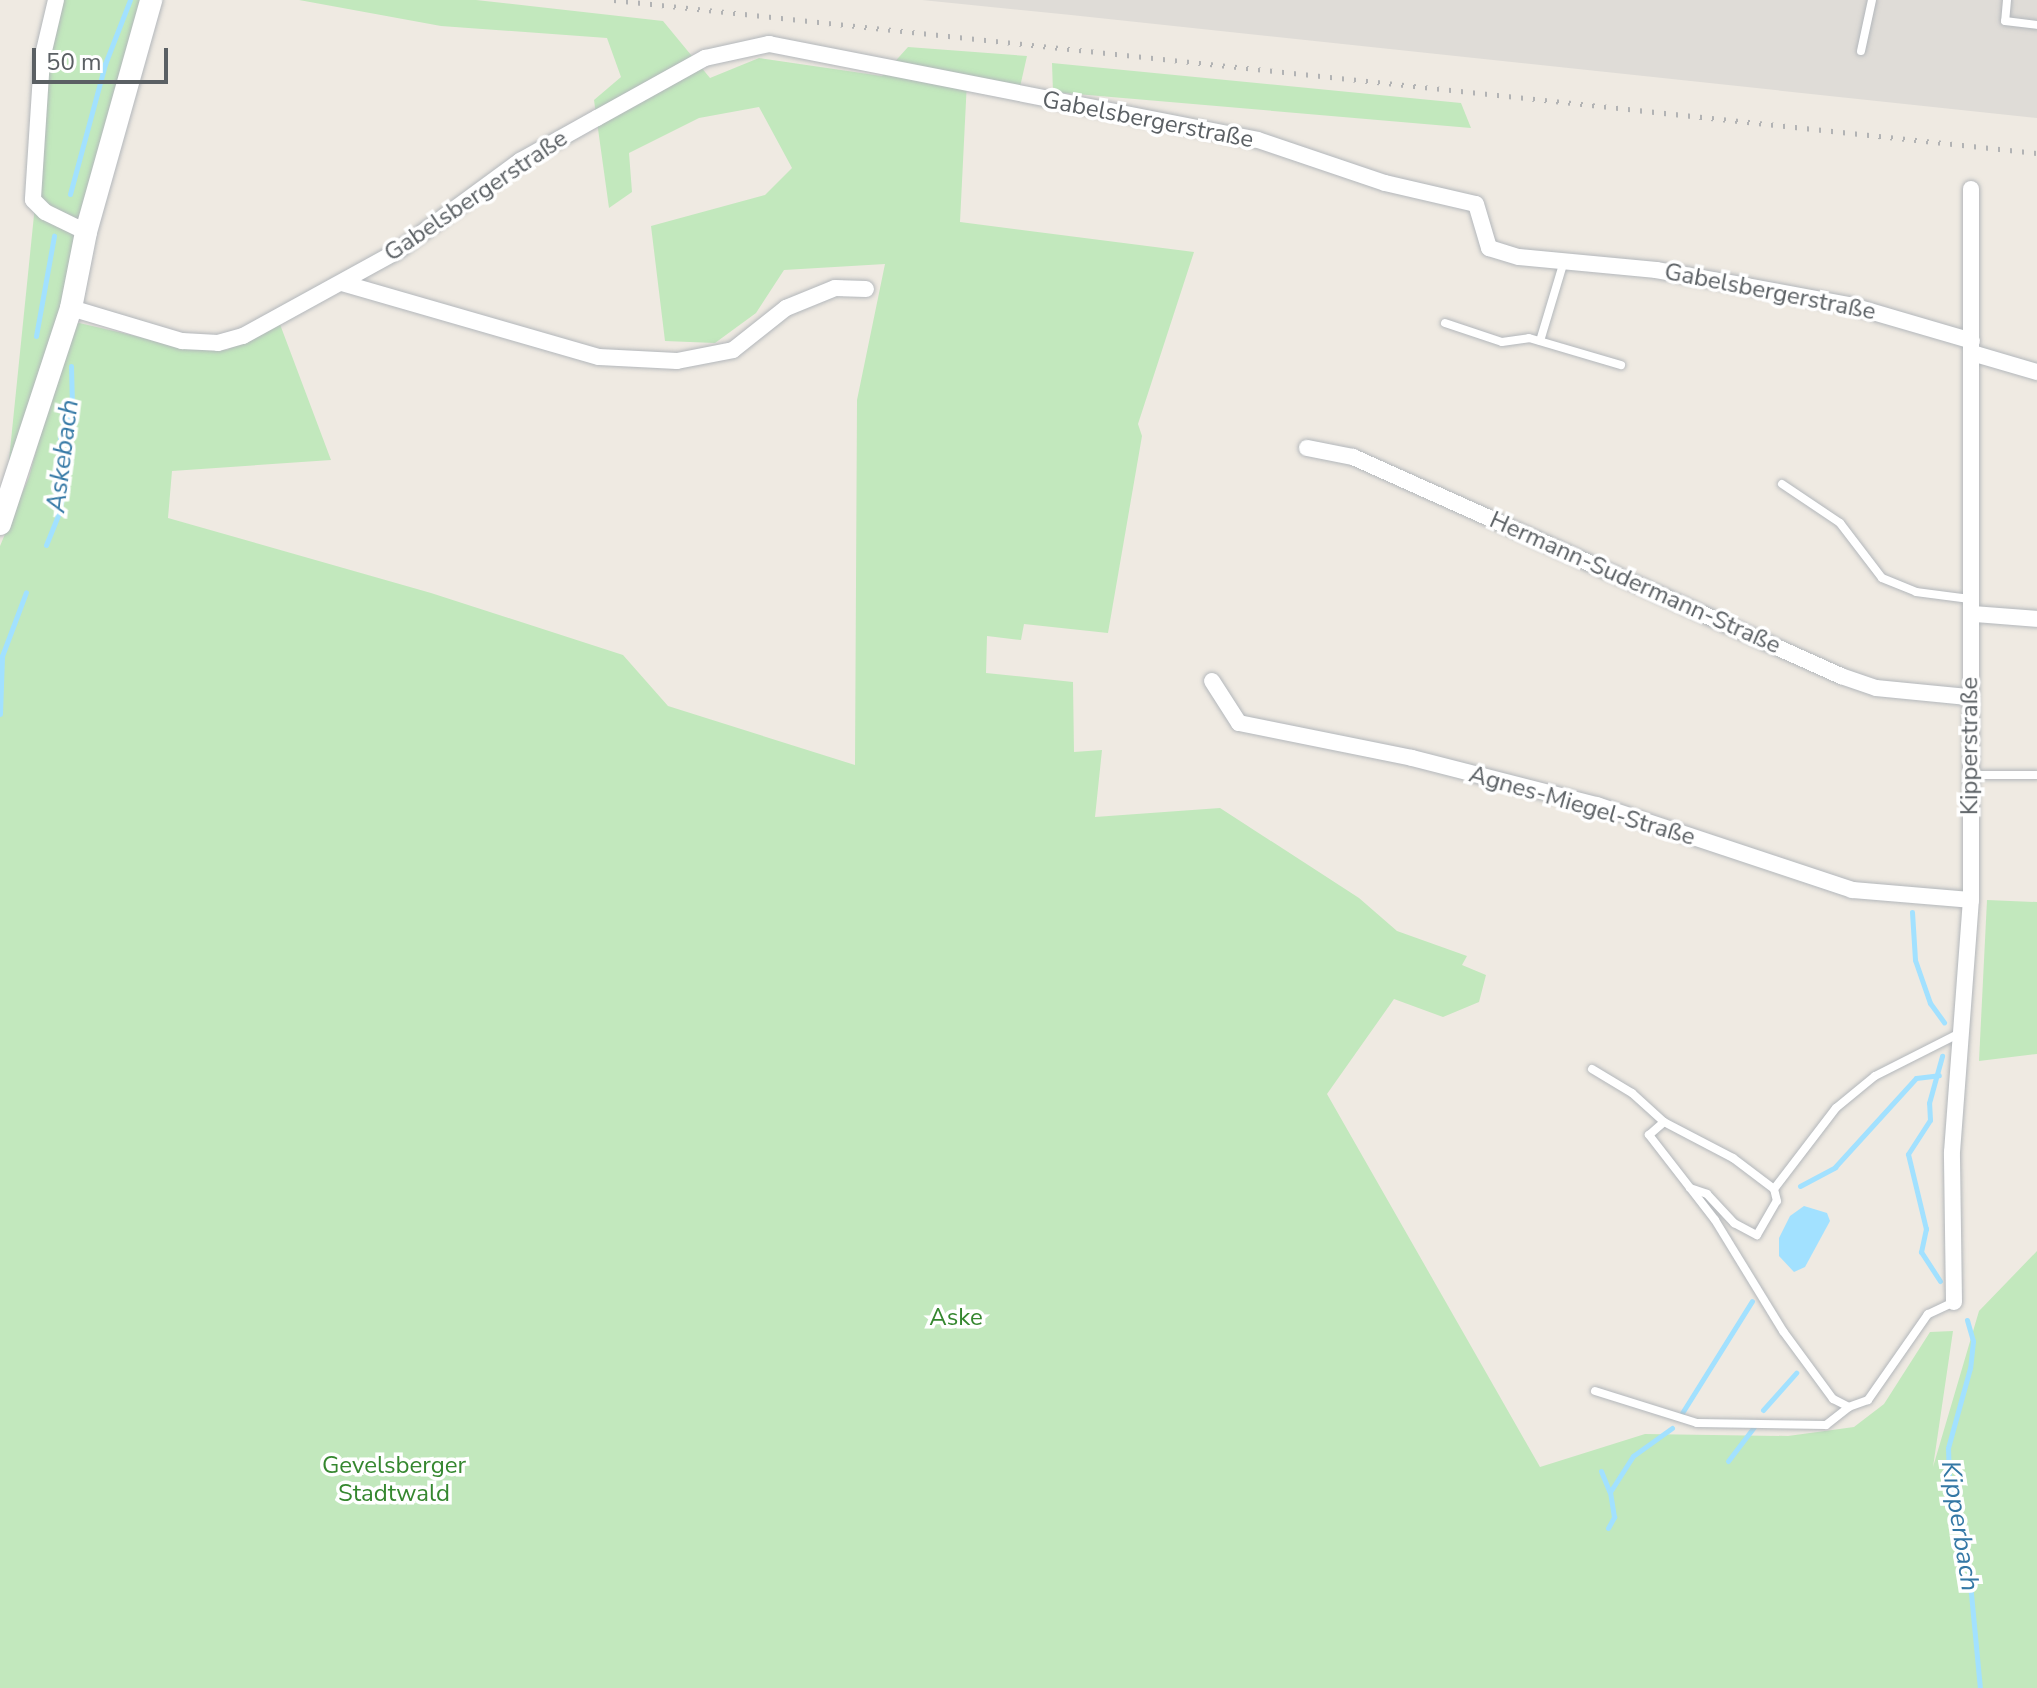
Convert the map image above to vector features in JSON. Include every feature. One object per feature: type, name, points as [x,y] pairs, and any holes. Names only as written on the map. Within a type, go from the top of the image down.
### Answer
[{"type":"street","points":[[56,0],[42,59],[33,200],[45,212],[86,232]]},
{"type":"street","points":[[0,524],[71,308],[86,232],[151,0]]},
{"type":"street","name":"Gabelsbergerstraße","points":[[71,308],[142,332],[218,343],[243,336],[396,252],[520,161],[705,58],[769,44],[1258,140],[1385,183],[1476,204],[1489,248],[1519,257],[1656,270],[1849,305],[2037,372]]},
{"type":"street","name":"Kipperstraße","points":[[1954,1302],[1952,1152],[1964,1030],[1971,900],[1968,697],[1974,607],[1971,189]]},
{"type":"street","name":"Gabelsbergerstraße","points":[[342,283],[599,357],[677,361],[733,350],[786,308],[835,288],[866,289]]},
{"type":"street","name":"Hermann-Sudermann-Straße","points":[[1307,448],[1353,457],[1841,676],[1876,688],[1968,697]]},
{"type":"street","points":[[1974,607],[2037,619]]},
{"type":"street","name":"Agnes-Miegel-Straße","points":[[1212,681],[1239,723],[1412,758],[1597,805],[1852,890],[1971,900]]},
{"type":"lane","points":[[1861,51],[1872,0]]},
{"type":"lane","points":[[2007,0],[2005,21],[2037,25]]},
{"type":"lane","points":[[1540,341],[1564,260]]},
{"type":"lane","points":[[1445,323],[1502,342],[1540,341],[1621,365]]},
{"type":"lane","points":[[1782,484],[1840,523],[1882,578],[1916,592],[1974,607]]},
{"type":"lane","points":[[1968,775],[2037,775]]},
{"type":"lane","points":[[1774,1189],[1836,1108],[1875,1076],[1964,1030]]},
{"type":"lane","points":[[1592,1069],[1632,1093],[1664,1122],[1733,1158],[1774,1189],[1777,1201],[1757,1235],[1734,1223],[1707,1194],[1690,1187]]},
{"type":"lane","points":[[1664,1122],[1649,1135],[1690,1187],[1821,1388],[1849,1407]]},
{"type":"lane","points":[[1595,1391],[1697,1423],[1826,1425],[1849,1407],[1868,1400],[1928,1314],[1954,1302]]},
{"type":"shaded area","points":[[922,0],[2037,0],[2037,118],[1071,15]]},
{"type":"green space","points":[[56,0],[151,0],[19,467],[9,460]]},
{"type":"green space","points":[[299,0],[476,0],[663,21],[710,78],[759,58],[882,76],[908,47],[1027,56],[1020,87],[967,81],[960,222],[1194,252],[1138,424],[1142,436],[1108,633],[1024,624],[1021,640],[987,636],[986,673],[1073,682],[1074,752],[1102,750],[1095,817],[1220,808],[1359,898],[1397,931],[1467,956],[1462,965],[1486,975],[1479,1002],[1443,1017],[1394,999],[1327,1094],[1540,1467],[1645,1434],[1788,1436],[1854,1427],[1884,1404],[1930,1332],[1953,1331],[1933,1467],[1979,1311],[2037,1251],[2037,1688],[0,1688],[0,546],[29,477],[68,332],[75,322],[183,347],[227,350],[278,319],[331,460],[172,471],[168,518],[431,593],[623,655],[668,706],[855,765],[857,400],[885,264],[784,270],[756,313],[715,343],[665,341],[651,226],[765,195],[792,168],[759,107],[699,118],[629,153],[632,192],[609,208],[594,100],[621,77],[607,38],[441,26]]},
{"type":"green space","points":[[1052,63],[1461,103],[1471,128],[1053,92]]},
{"type":"green space","points":[[1987,900],[2037,902],[2037,1054],[1979,1061]]},
{"type":"water","points":[[1804,1206],[1827,1213],[1830,1221],[1805,1267],[1794,1272],[1779,1256],[1779,1238],[1790,1216]]},
{"type":"waterway","name":"Askebach","points":[[70,194],[105,64],[130,0]]},
{"type":"waterway","name":"Askebach","points":[[36,336],[54,236]]},
{"type":"waterway","name":"Askebach","points":[[46,545],[59,513],[67,471],[60,438],[72,406],[71,366]]},
{"type":"waterway","name":"Askebach","points":[[0,714],[2,656],[26,592]]},
{"type":"waterway","name":"Kipperbach","points":[[1912,912],[1915,960],[1930,1003],[1944,1022]]},
{"type":"waterway","name":"Kipperbach","points":[[1940,1281],[1921,1252],[1926,1229],[1908,1154],[1930,1120],[1929,1103],[1942,1056]]},
{"type":"waterway","points":[[1800,1186],[1835,1167],[1916,1078],[1939,1075]]},
{"type":"waterway","points":[[1682,1413],[1752,1301]]},
{"type":"waterway","name":"Kipperbach","points":[[1967,1320],[1973,1341],[1970,1368],[1948,1448],[1949,1478],[1965,1530],[1980,1688]]},
{"type":"waterway","points":[[1763,1410],[1796,1373]]},
{"type":"waterway","points":[[1728,1461],[1754,1427]]},
{"type":"waterway","points":[[1608,1528],[1614,1517],[1610,1492],[1633,1456],[1672,1428]]},
{"type":"waterway","points":[[1601,1471],[1609,1491]]},
{"type":"railway","points":[[614,0],[2037,153]]},
{"type":"park label","name":"Aske","points":[[956,1318]]},
{"type":"park label","name":"Gevelsberger Stadtwald","points":[[394,1480]]}]
